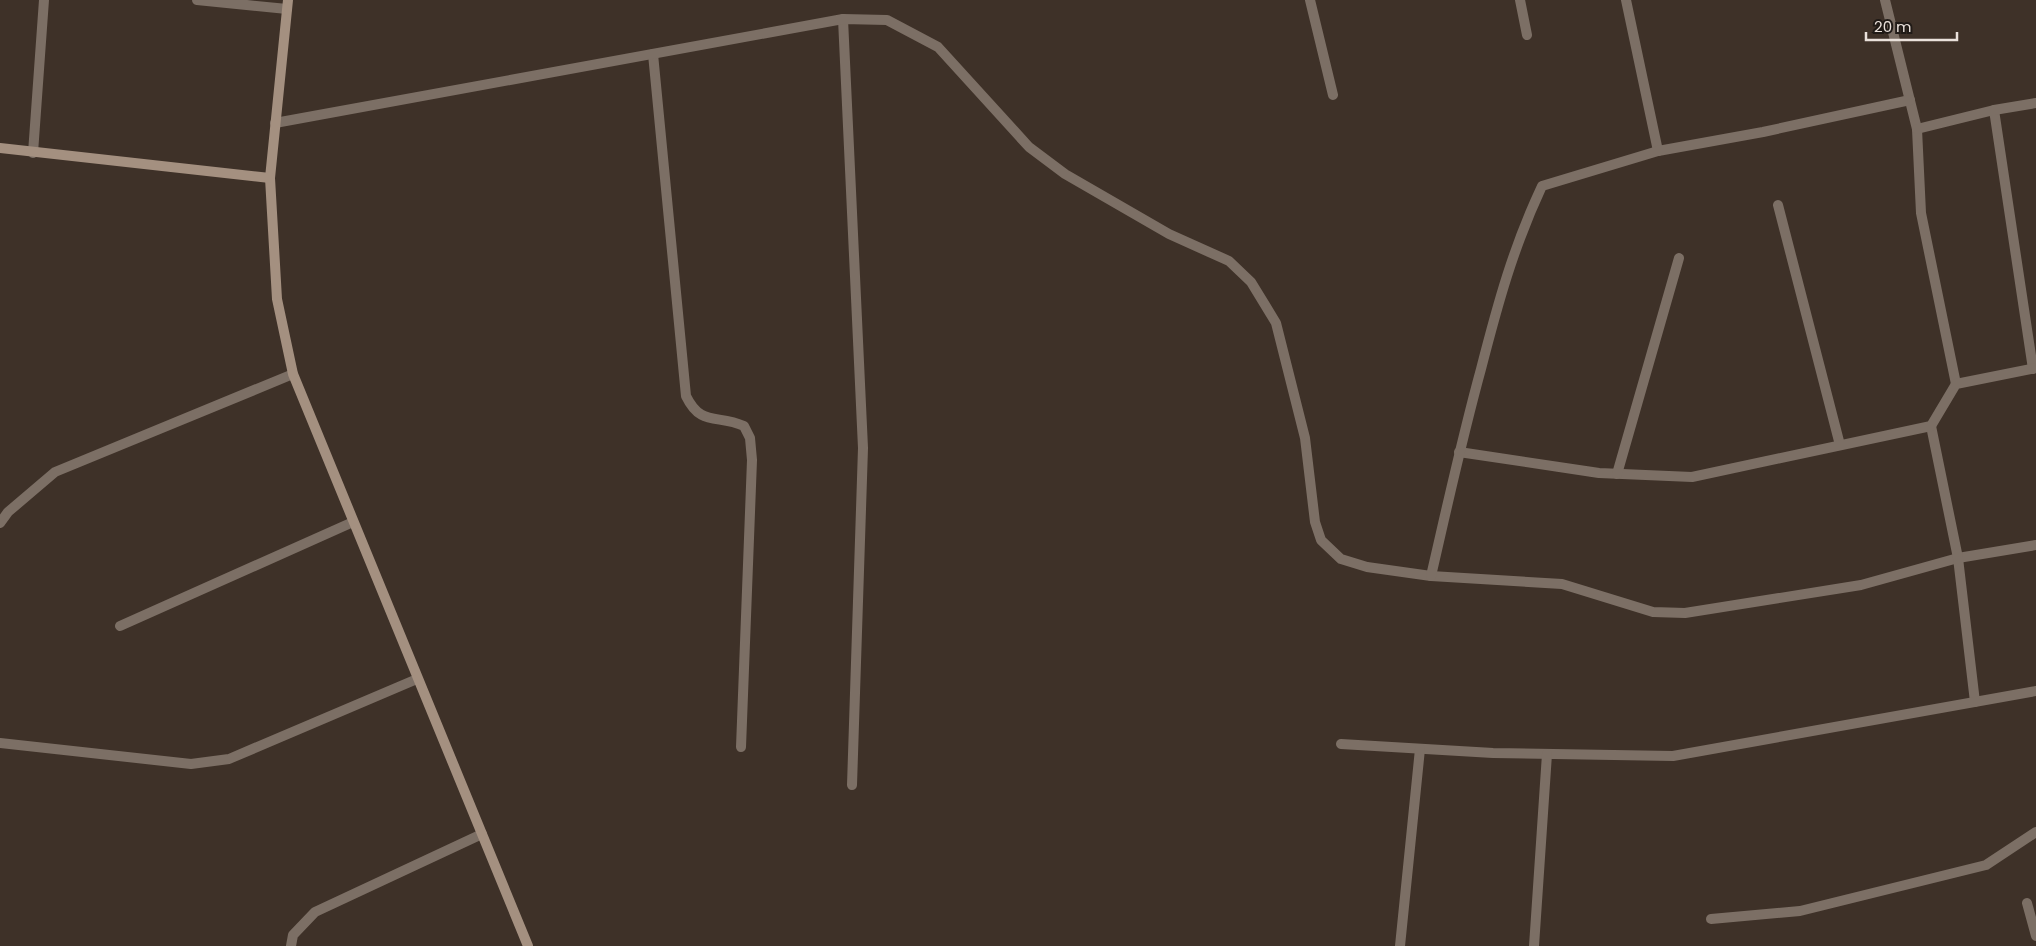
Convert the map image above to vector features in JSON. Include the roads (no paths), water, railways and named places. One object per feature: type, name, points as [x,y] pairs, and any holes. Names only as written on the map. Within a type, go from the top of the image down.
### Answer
[{"type":"street","points":[[33,153],[44,0]]},
{"type":"street","points":[[198,0],[287,5],[270,178],[277,299],[293,374],[528,946]]},
{"type":"street","points":[[1310,0],[1333,95]]},
{"type":"street","points":[[1520,0],[1527,35]]},
{"type":"street","points":[[1626,0],[1658,151]]},
{"type":"street","points":[[1885,0],[1917,129],[1921,213],[1956,384],[1931,426],[1958,558],[1975,702]]},
{"type":"street","points":[[275,123],[843,18],[887,20],[938,47],[1029,147],[1065,174],[1169,234],[1229,261],[1252,282],[1276,323],[1305,438],[1314,522],[1321,540],[1341,558],[1367,567],[1431,576],[1562,584],[1653,612],[1685,613],[1861,585],[1958,558],[2036,545]]},
{"type":"street","points":[[843,18],[862,448],[852,785]]},
{"type":"street","points":[[653,54],[686,396],[692,410],[702,416],[731,420],[744,426],[750,438],[752,460],[741,747]]},
{"type":"street","points":[[1431,576],[1459,452],[1505,276],[1522,229],[1542,186],[1658,151],[1762,132],[1910,100]]},
{"type":"street","points":[[1917,129],[1994,110],[2036,103]]},
{"type":"street","points":[[1956,384],[2034,369],[1994,110]]},
{"type":"street","points":[[0,148],[270,178]]},
{"type":"street","points":[[1778,206],[1840,446]]},
{"type":"street","points":[[1617,474],[1679,258]]},
{"type":"street","points":[[0,522],[8,512],[55,472],[293,374]]},
{"type":"street","points":[[1459,452],[1599,473],[1692,477],[1931,426]]},
{"type":"street","points":[[120,626],[353,522]]},
{"type":"street","points":[[0,743],[191,764],[229,758],[417,679]]},
{"type":"street","points":[[1341,744],[1547,754],[1673,756],[2036,690]]},
{"type":"street","points":[[1400,946],[1420,749]]},
{"type":"street","points":[[1534,946],[1547,754]]},
{"type":"street","points":[[1711,919],[1800,911],[1986,865],[2036,832]]},
{"type":"street","points":[[291,946],[293,935],[315,912],[482,834]]},
{"type":"street","points":[[2027,903],[2036,936]]}]
